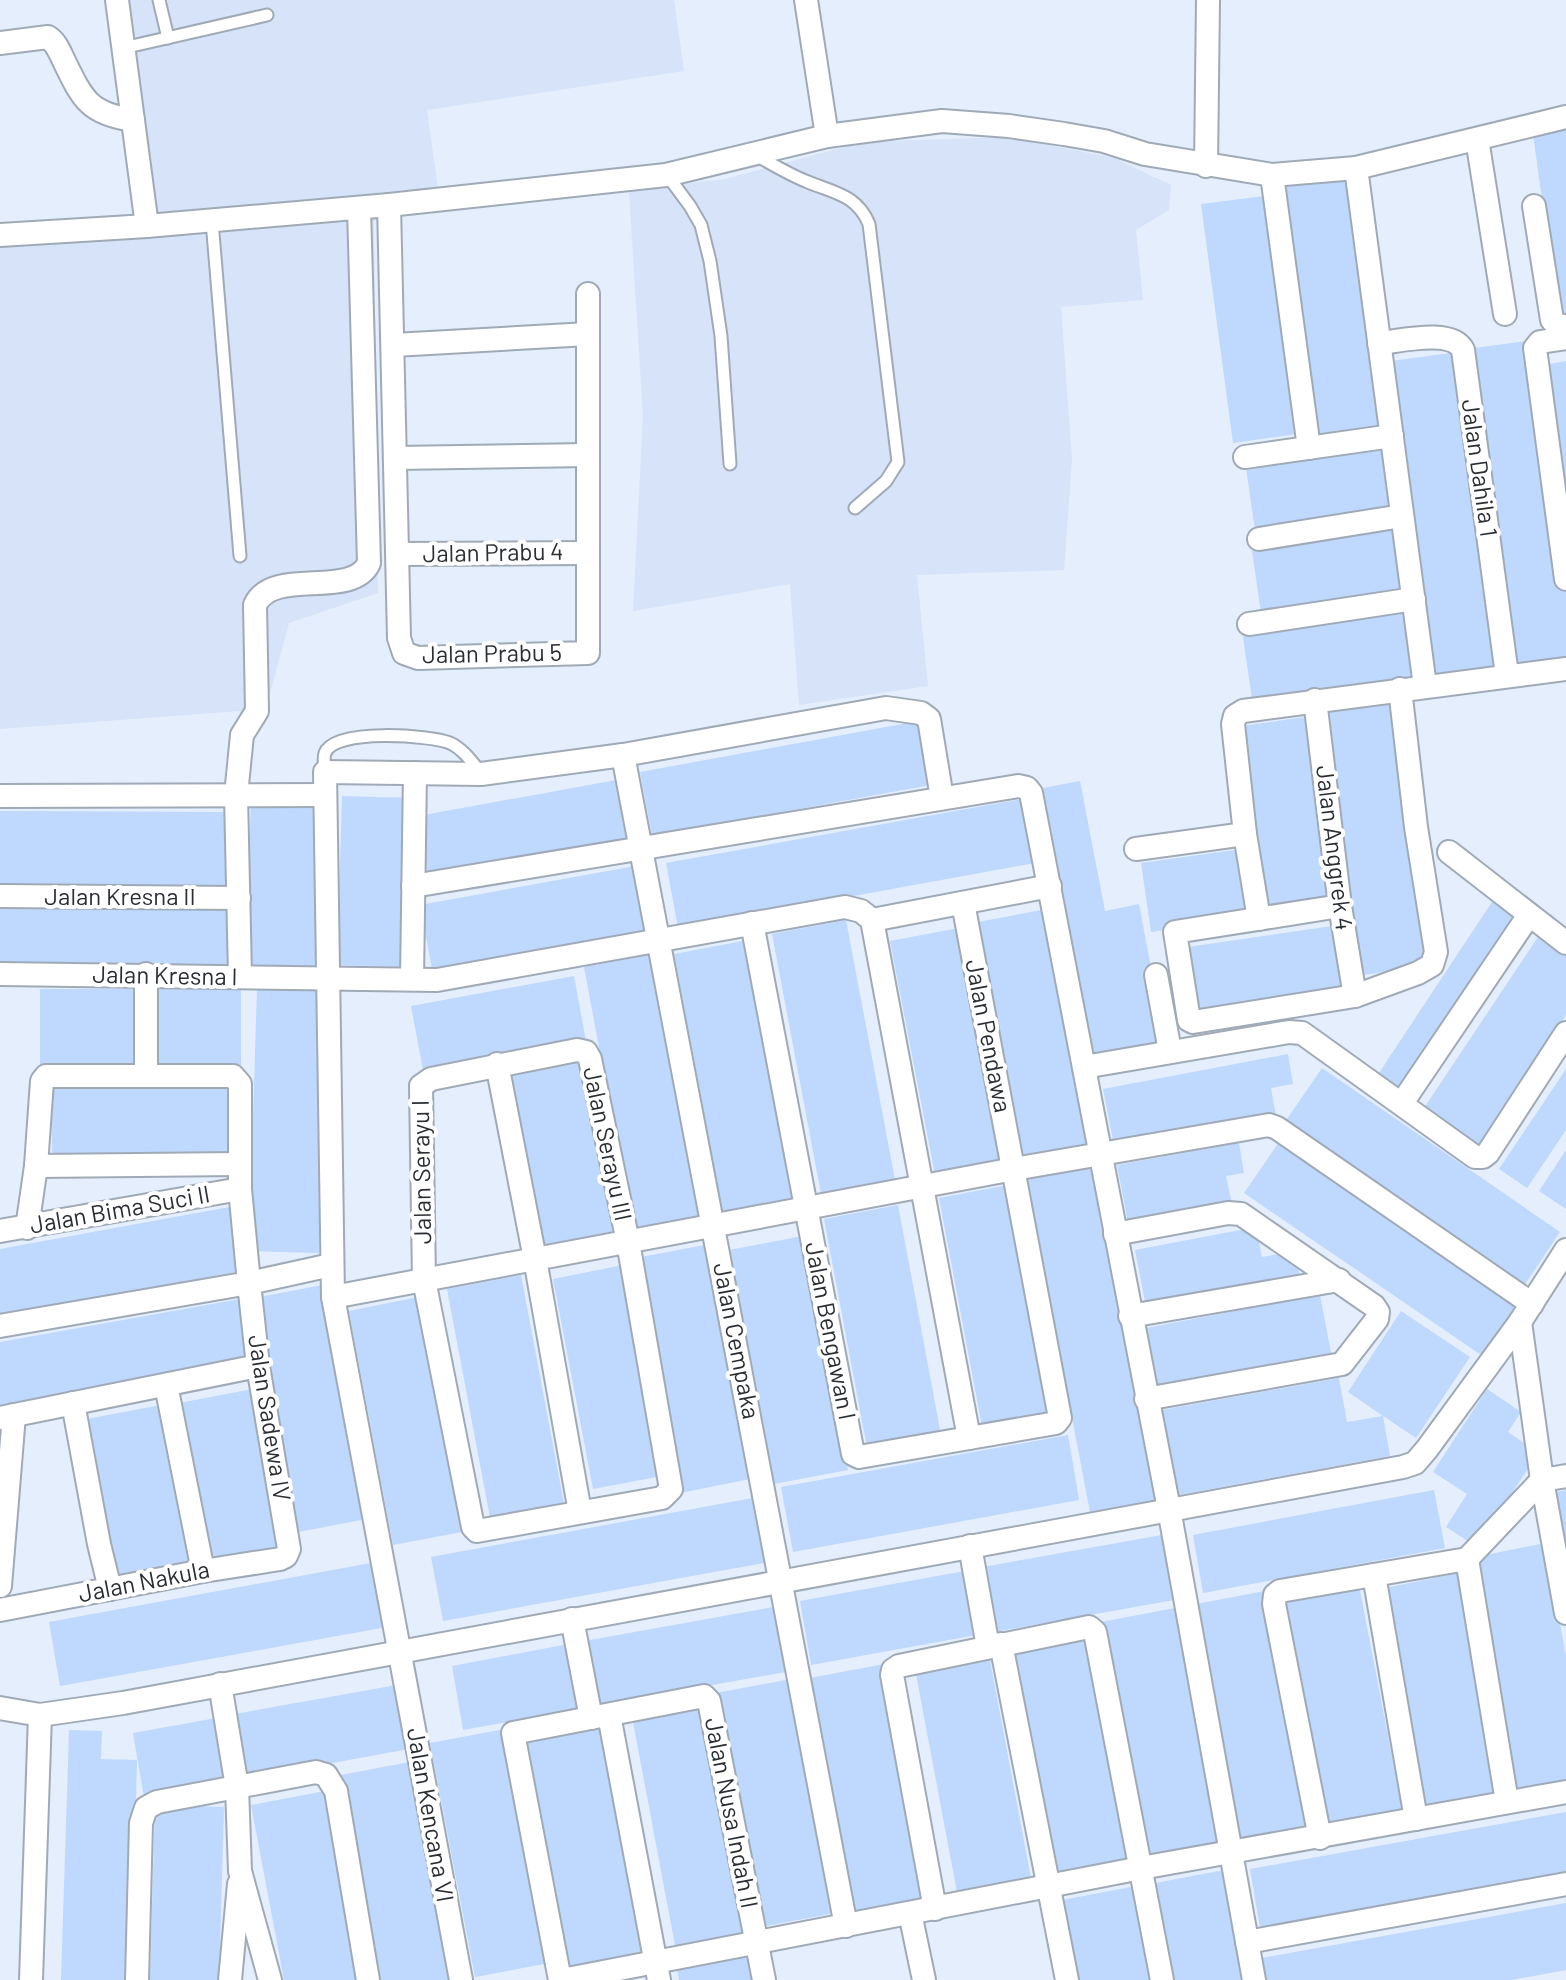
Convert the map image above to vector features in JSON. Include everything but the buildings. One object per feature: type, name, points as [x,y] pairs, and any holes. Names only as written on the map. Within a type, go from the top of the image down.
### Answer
[{"type":"street","points":[[117,0],[147,226]]},
{"type":"street","points":[[806,0],[827,136]]},
{"type":"street","points":[[1206,166],[1208,0]]},
{"type":"street","points":[[0,43],[48,37],[58,49],[78,90],[96,110],[110,117],[133,120]]},
{"type":"street","points":[[0,235],[359,208],[666,175],[827,136],[942,121],[1009,126],[1104,141],[1145,154],[1272,175],[1356,168],[1566,117]]},
{"type":"street","points":[[1477,139],[1505,314]]},
{"type":"street","points":[[1356,168],[1425,686]]},
{"type":"street","points":[[1272,175],[1309,448]]},
{"type":"street","points":[[389,205],[399,554]]},
{"type":"street","points":[[1534,206],[1552,320],[1557,325],[1566,326]]},
{"type":"street","points":[[240,976],[236,795],[242,735],[257,711],[254,614],[257,600],[276,588],[348,579],[361,574],[369,563],[359,208]]},
{"type":"street","points":[[588,294],[588,553]]},
{"type":"street","points":[[394,345],[588,334]]},
{"type":"street","name":"Jalan Dahila 1","points":[[1379,343],[1444,337],[1456,340],[1463,350],[1507,675]]},
{"type":"street","points":[[1566,338],[1536,343],[1566,579]]},
{"type":"street","points":[[1245,457],[1392,436]]},
{"type":"street","points":[[396,458],[588,455]]},
{"type":"street","points":[[1259,539],[1402,516]]},
{"type":"street","name":"Jalan Prabu 4","points":[[399,554],[588,553]]},
{"type":"street","name":"Jalan Prabu 5","points":[[399,554],[401,646],[404,653],[418,658],[588,653],[588,553]]},
{"type":"street","points":[[1249,624],[1414,599]]},
{"type":"street","points":[[1259,919],[1245,834],[1233,724],[1235,716],[1243,711],[1315,700],[1566,669]]},
{"type":"street","points":[[1340,906],[1175,932],[1190,1022],[1355,996],[1432,965],[1436,952],[1416,827],[1400,689]]},
{"type":"street","name":"Jalan Anggrek 4","points":[[1315,700],[1340,906],[1355,996]]},
{"type":"street","points":[[325,772],[481,774],[623,755],[886,708],[921,713],[929,719],[942,798]]},
{"type":"street","name":"Jalan Cempaka","points":[[623,755],[846,1926]]},
{"type":"street","name":"Jalan Kencana VI","points":[[325,772],[333,1297],[461,1980]]},
{"type":"street","points":[[412,979],[415,773]]},
{"type":"street","points":[[413,886],[942,798],[1018,786],[1027,788],[1034,798],[1169,1509],[1254,1980]]},
{"type":"street","points":[[0,796],[325,795]]},
{"type":"street","points":[[1136,849],[1245,834]]},
{"type":"street","points":[[1449,852],[1566,943]]},
{"type":"street","points":[[969,1438],[872,920],[1050,886]]},
{"type":"street","name":"Jalan Kresna II","points":[[0,896],[239,898]]},
{"type":"street","name":"Jalan Pendawa","points":[[963,903],[1060,1418],[1056,1423],[969,1438]]},
{"type":"street","name":"Jalan Kresna I","points":[[0,974],[437,980],[845,907],[861,911],[872,920]]},
{"type":"street","points":[[1402,1103],[1529,915]]},
{"type":"street","name":"Jalan Bengawan I","points":[[752,923],[853,1454],[859,1457],[969,1438]]},
{"type":"street","points":[[27,1228],[36,1166],[42,1081],[46,1076],[146,1076],[146,974]]},
{"type":"street","points":[[1156,975],[1170,1051]]},
{"type":"street","points":[[1084,1067],[1289,1032],[1302,1033],[1475,1157],[1483,1157],[1566,1033]]},
{"type":"street","name":"Jalan Serayu I","points":[[424,1280],[421,1086],[431,1079],[497,1064],[582,1050]]},
{"type":"street","name":"Jalan Serayu III","points":[[580,1512],[662,1498],[671,1489],[628,1242],[590,1059],[582,1050]]},
{"type":"street","points":[[424,1280],[475,1529],[480,1532],[580,1512],[497,1064]]},
{"type":"street","name":"Jalan Sadewa IV","points":[[146,1076],[236,1077],[240,1084],[240,1189],[249,1283],[258,1366],[289,1542],[288,1554]]},
{"type":"street","points":[[333,1297],[1100,1153],[1269,1125],[1526,1313],[1542,1480],[1566,1613]]},
{"type":"street","points":[[36,1166],[239,1164]]},
{"type":"street","name":"Jalan Bima Suci II","points":[[0,1231],[240,1189]]},
{"type":"street","points":[[1115,1234],[1237,1213],[1339,1280],[1374,1306],[1378,1315],[1342,1364],[1146,1399]]},
{"type":"street","points":[[0,1708],[40,1715],[220,1684],[1415,1463],[1526,1313],[1566,1250]]},
{"type":"street","points":[[0,1326],[249,1283],[331,1265]]},
{"type":"street","points":[[1130,1316],[1339,1280]]},
{"type":"street","points":[[0,1586],[7,1417],[258,1366]]},
{"type":"street","points":[[166,1385],[203,1571]]},
{"type":"street","points":[[73,1403],[110,1589]]},
{"type":"street","points":[[1320,1838],[1274,1604],[1275,1595],[1280,1591],[1467,1559],[1542,1480],[1566,1476]]},
{"type":"street","points":[[970,1546],[1049,1886],[1067,1980]]},
{"type":"street","name":"Jalan Nakula","points":[[0,1610],[280,1559],[288,1554]]},
{"type":"street","points":[[1467,1559],[1507,1802]]},
{"type":"street","points":[[1374,1575],[1416,1819]]},
{"type":"street","points":[[572,1619],[600,1717],[657,1971]]},
{"type":"street","points":[[935,1909],[892,1673],[899,1666],[1085,1627],[1093,1630],[1162,1980]]},
{"type":"street","points":[[220,1684],[237,1787],[240,1871],[230,1980]]},
{"type":"street","name":"Jalan Nusa Indah II","points":[[561,1980],[512,1737],[517,1731],[704,1696],[709,1701],[764,1980]]},
{"type":"street","points":[[31,1980],[40,1715]]},
{"type":"street","points":[[137,1980],[142,1814],[146,1808],[157,1802],[316,1772],[326,1775],[336,1791],[368,1980]]},
{"type":"street","points":[[561,1980],[657,1971],[757,1942],[1141,1868],[1566,1792]]},
{"type":"street","points":[[240,1871],[270,1980]]},
{"type":"street","points":[[1247,1942],[1566,1884]]},
{"type":"street","points":[[910,1913],[924,1980]]},
{"type":"lane","points":[[159,0],[168,38]]},
{"type":"lane","points":[[123,48],[267,15]]},
{"type":"lane","points":[[756,155],[810,183],[849,197],[864,210],[869,224],[898,462],[886,481],[855,508]]},
{"type":"lane","points":[[666,175],[701,225],[710,261],[721,336],[730,464]]},
{"type":"lane","points":[[212,221],[240,556]]},
{"type":"lane","points":[[325,772],[325,751],[348,739],[370,735],[436,738],[454,744],[481,774]]},
{"type":"shaded area","points":[[125,0],[674,0],[684,71],[427,110],[440,203],[374,221],[378,593],[289,623],[266,709],[0,729],[0,243],[156,234]]},
{"type":"shaded area","points":[[1008,137],[1114,158],[1171,185],[1169,210],[1136,230],[1143,300],[1061,307],[1072,459],[1064,570],[917,575],[928,686],[799,705],[790,584],[633,611],[643,416],[629,190],[725,179],[863,142]]}]
